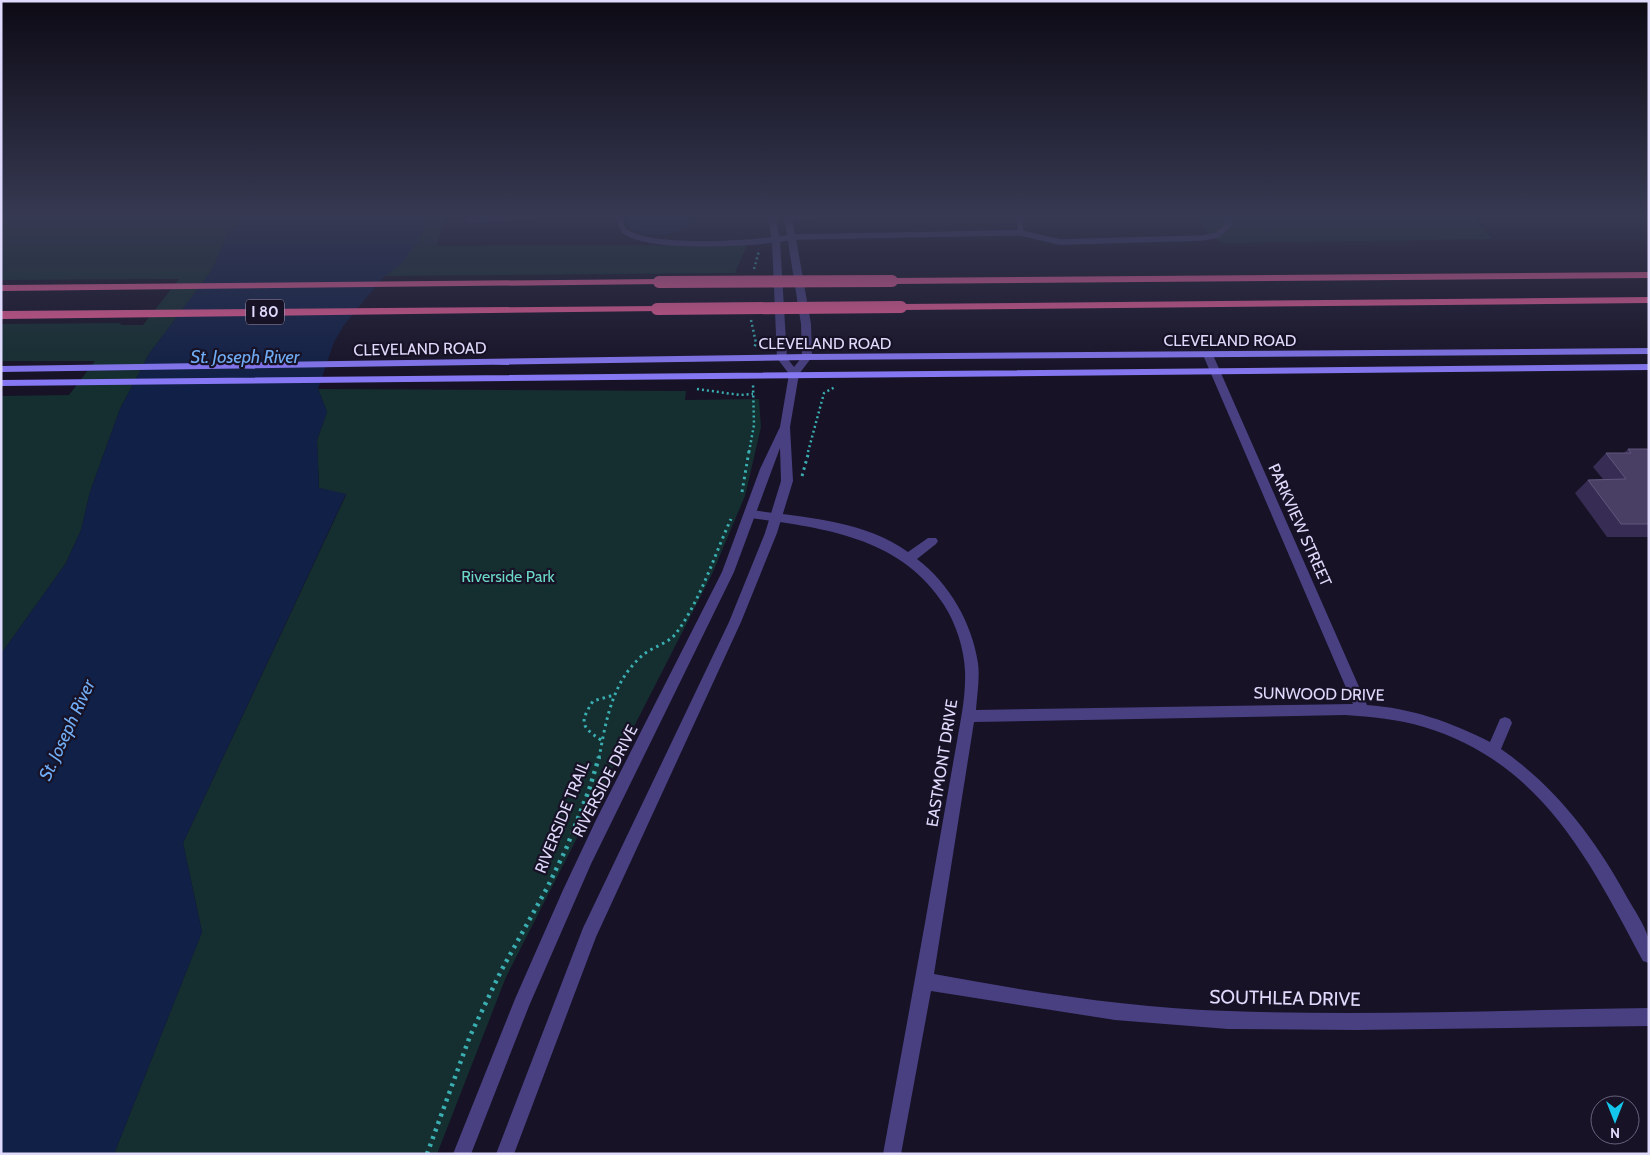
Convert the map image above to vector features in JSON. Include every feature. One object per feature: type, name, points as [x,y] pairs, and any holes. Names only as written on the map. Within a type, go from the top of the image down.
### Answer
[{"type":"highway","name":"I 80","points":[[1,288],[1649,274]]},
{"type":"highway","name":"I 80","points":[[1,315],[1649,300]]},
{"type":"main road","name":"CLEVELAND ROAD","points":[[1,369],[807,357],[1649,351]]},
{"type":"main road","name":"CLEVELAND ROAD","points":[[1,382],[1649,367]]},
{"type":"street","points":[[777,270],[782,358],[794,374]]},
{"type":"street","points":[[798,270],[806,324],[807,357]]},
{"type":"street","name":"PARKVIEW STREET","points":[[1208,355],[1362,709]]},
{"type":"street","name":"RIVERSIDE DRIVE","points":[[505,1154],[590,934],[735,622],[776,518],[787,481],[785,427],[794,374],[807,357]]},
{"type":"street","name":"RIVERSIDE DRIVE","points":[[462,1154],[514,1018],[585,858],[693,647],[724,582],[751,514],[769,458],[785,427]]},
{"type":"street","name":"EASTMONT DRIVE","points":[[751,514],[831,526],[861,534],[909,558],[944,592],[965,638],[971,662],[972,683],[968,716],[924,981],[892,1154]]},
{"type":"street","points":[[909,558],[932,541]]},
{"type":"street","name":"SUNWOOD DRIVE","points":[[968,716],[1362,709],[1407,714],[1433,723],[1470,738],[1493,751],[1548,796],[1594,856],[1649,955]]},
{"type":"street","points":[[1493,751],[1505,723]]},
{"type":"street","name":"SOUTHLEA DRIVE","points":[[924,981],[991,994],[1115,1011],[1228,1020],[1649,1017]]},
{"type":"path","points":[[800,483],[824,393],[841,387]]},
{"type":"path","points":[[741,495],[754,425],[753,388]]},
{"type":"path","name":"RIVERSIDE TRAIL","points":[[427,1154],[470,1036],[501,971],[547,888],[566,849],[589,790],[614,695],[629,669],[643,656],[676,634],[694,602],[734,511]]},
{"type":"path","points":[[601,740],[588,731],[584,725],[584,717],[593,701],[614,695]]},
{"type":"green space","points":[[1,270],[212,270],[149,354],[120,409],[90,492],[81,530],[66,563],[1,654],[1,396],[69,395],[95,361],[1,361],[1,324],[119,323],[122,325],[143,325],[179,279],[1,280]]},
{"type":"green space","points":[[393,270],[736,270],[735,273],[385,276]]},
{"type":"green space","name":"Riverside Park","points":[[318,389],[686,391],[685,400],[759,399],[761,427],[745,496],[712,574],[506,977],[437,1154],[114,1154],[202,932],[183,843],[346,495],[319,488],[317,440],[327,412]]},
{"type":"water","name":"St. Joseph River","points":[[212,270],[393,270],[385,276],[344,325],[334,342],[318,389],[327,412],[317,440],[319,488],[346,494],[183,843],[202,932],[114,1154],[1,1154],[1,654],[66,563],[81,530],[90,492],[120,409],[149,354]]},
{"type":"building","points":[[1628,449],[1649,449],[1649,524],[1621,524],[1588,480],[1626,479],[1606,453],[1631,453]]}]
